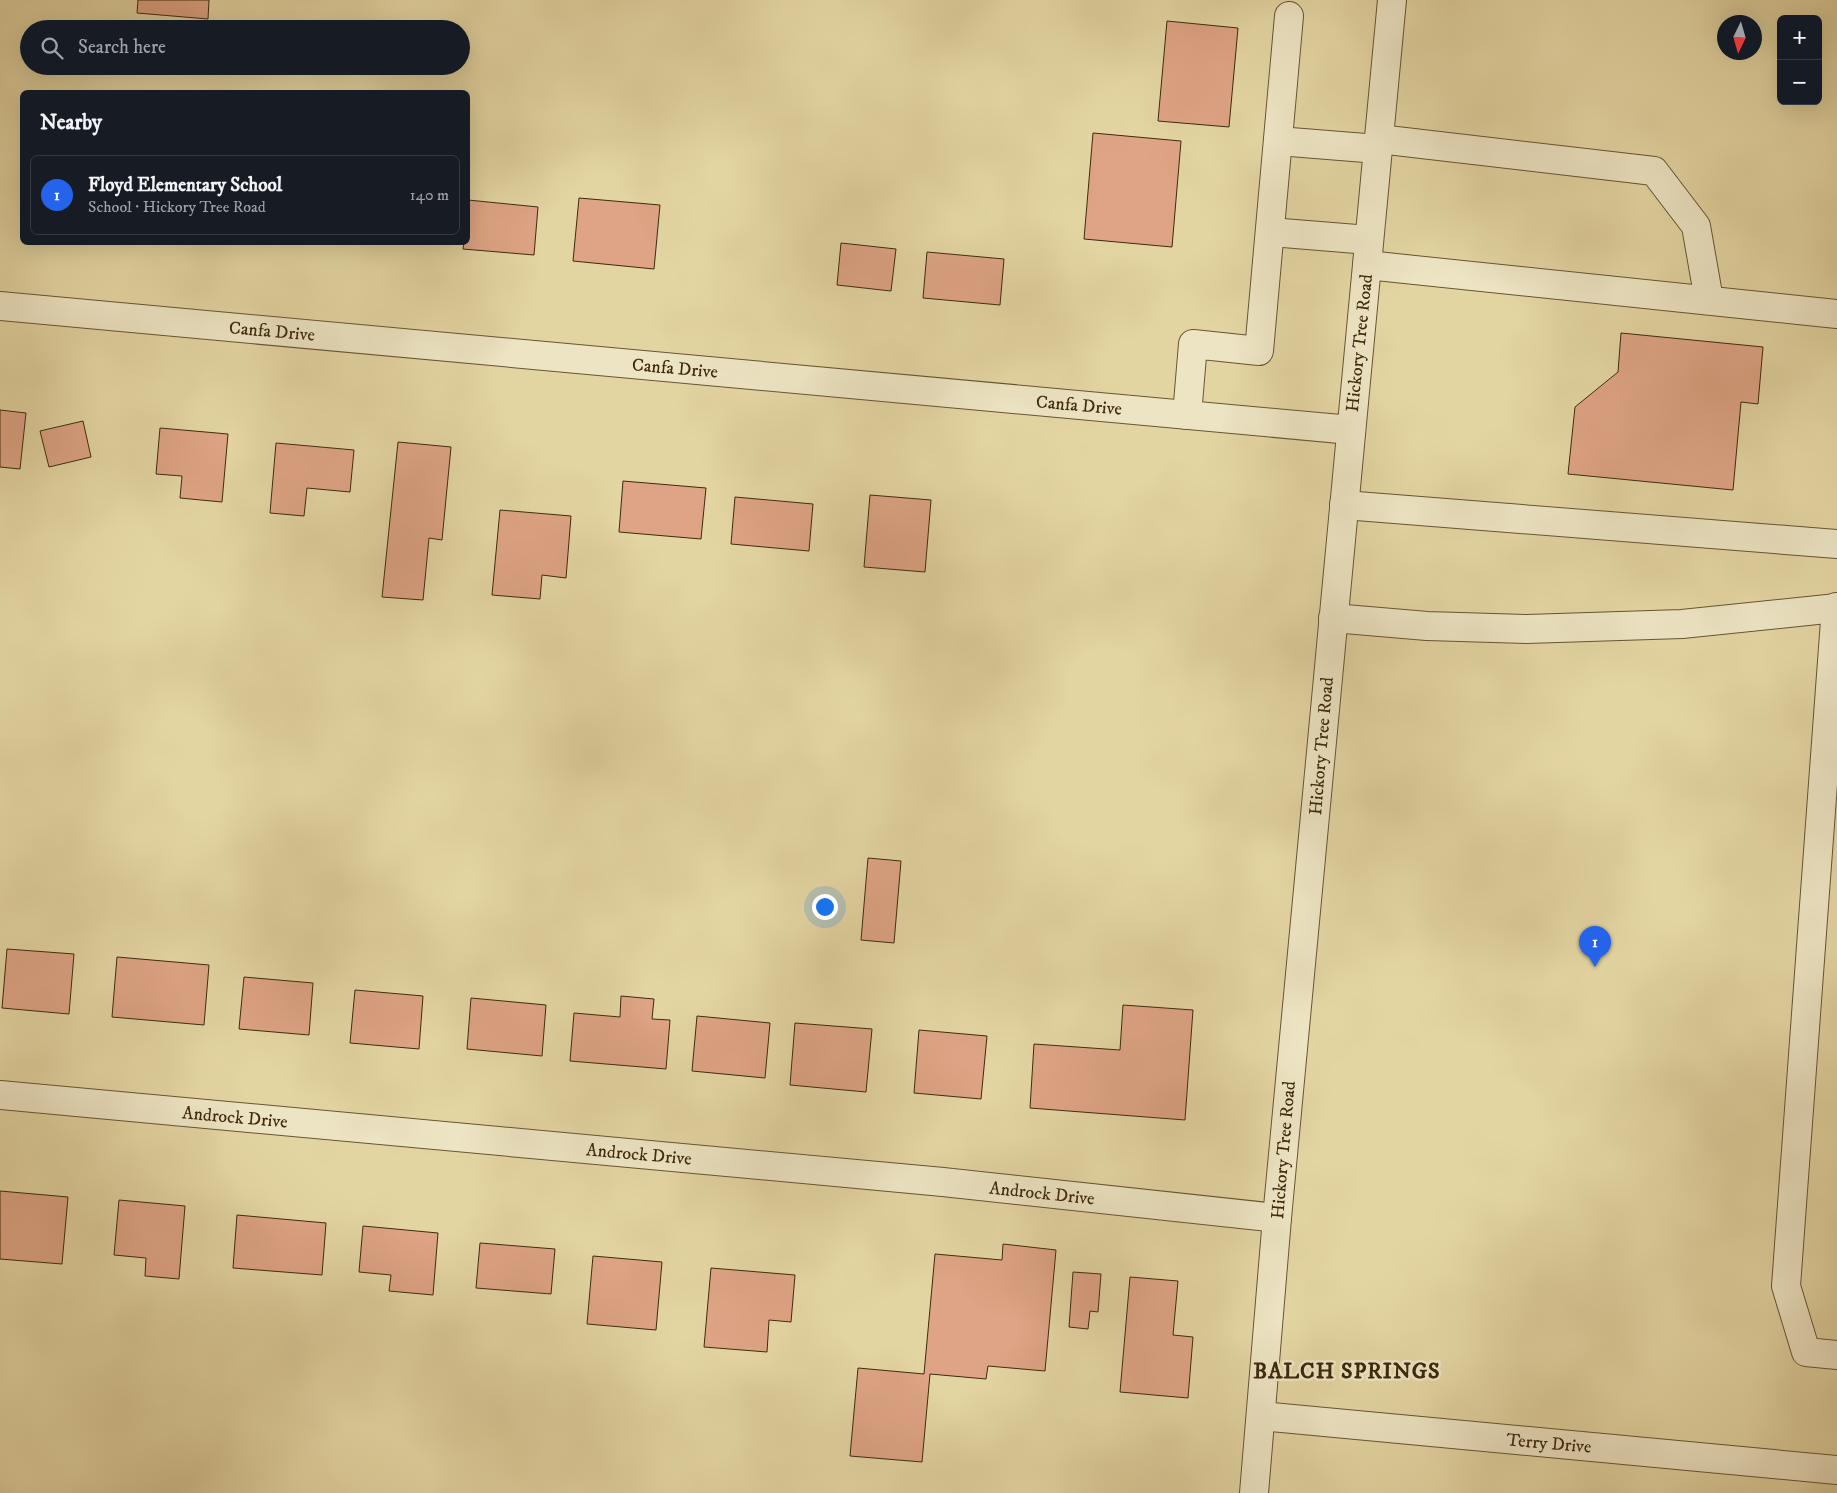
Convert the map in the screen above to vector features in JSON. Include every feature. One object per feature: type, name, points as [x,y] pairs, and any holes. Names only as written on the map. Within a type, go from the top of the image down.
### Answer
[{"type":"street","name":"Hickory Tree Road","points":[[1254,1493],[1277,1218],[1392,0]]},
{"type":"street","points":[[1187,415],[1193,344],[1259,351],[1289,16]]},
{"type":"street","points":[[1278,141],[1378,144],[1654,171],[1696,226],[1709,300]]},
{"type":"street","points":[[1270,232],[1368,253],[1709,300],[1837,314]]},
{"type":"street","name":"Canfa Drive","points":[[0,306],[1351,430]]},
{"type":"street","points":[[1344,505],[1837,544]]},
{"type":"street","points":[[1333,618],[1427,626],[1527,630],[1682,624],[1836,608],[1786,1286],[1806,1352],[1837,1355]]},
{"type":"street","name":"Androck Drive","points":[[0,1095],[933,1181],[1277,1218]]},
{"type":"street","name":"Terry Drive","points":[[1261,1416],[1837,1470]]},
{"type":"building","points":[[138,0],[209,0],[208,19],[137,13]]},
{"type":"building","points":[[1167,21],[1238,28],[1229,127],[1158,121]]},
{"type":"building","points":[[1093,133],[1181,141],[1172,247],[1084,239]]},
{"type":"building","points":[[579,198],[660,205],[654,269],[573,261]]},
{"type":"building","points":[[470,200],[538,207],[534,255],[463,249],[464,245],[470,245]]},
{"type":"building","points":[[841,243],[896,249],[891,291],[837,285]]},
{"type":"building","points":[[927,252],[1004,259],[1000,305],[923,298]]},
{"type":"building","points":[[1621,333],[1763,347],[1758,404],[1741,402],[1733,490],[1568,474],[1575,407],[1618,372]]},
{"type":"building","points":[[0,410],[26,413],[20,469],[0,467]]},
{"type":"building","points":[[83,421],[91,457],[49,467],[40,431]]},
{"type":"building","points":[[160,428],[228,434],[222,502],[180,498],[182,476],[156,474]]},
{"type":"building","points":[[398,442],[451,447],[442,540],[429,538],[423,600],[382,597]]},
{"type":"building","points":[[276,443],[354,450],[350,492],[307,488],[304,516],[270,513]]},
{"type":"building","points":[[623,481],[706,488],[701,539],[619,532]]},
{"type":"building","points":[[870,495],[931,500],[925,572],[864,567]]},
{"type":"building","points":[[735,497],[813,504],[809,551],[731,544]]},
{"type":"building","points":[[500,510],[571,516],[566,578],[542,575],[540,599],[492,595]]},
{"type":"building","points":[[868,858],[901,861],[894,943],[861,940]]},
{"type":"building","points":[[7,949],[74,954],[69,1014],[2,1008]]},
{"type":"building","points":[[117,957],[209,965],[204,1025],[112,1017]]},
{"type":"building","points":[[244,977],[313,983],[309,1035],[239,1029]]},
{"type":"building","points":[[355,990],[423,996],[419,1049],[350,1043]]},
{"type":"building","points":[[621,996],[654,999],[652,1019],[670,1020],[666,1069],[570,1061],[574,1013],[620,1017]]},
{"type":"building","points":[[471,998],[546,1005],[542,1056],[467,1049]]},
{"type":"building","points":[[1123,1005],[1193,1010],[1185,1120],[1030,1108],[1034,1044],[1120,1050]]},
{"type":"building","points":[[697,1016],[770,1023],[765,1078],[692,1071]]},
{"type":"building","points":[[795,1023],[872,1029],[866,1092],[790,1085]]},
{"type":"building","points":[[919,1030],[987,1036],[981,1099],[914,1093]]},
{"type":"building","points":[[0,1191],[68,1197],[62,1264],[0,1259]]},
{"type":"building","points":[[119,1200],[185,1206],[179,1279],[145,1276],[146,1258],[114,1255]]},
{"type":"building","points":[[237,1215],[326,1223],[322,1275],[233,1268]]},
{"type":"building","points":[[363,1226],[438,1233],[433,1295],[389,1291],[391,1275],[359,1272]]},
{"type":"building","points":[[480,1243],[555,1249],[551,1294],[476,1288]]},
{"type":"building","points":[[1003,1244],[1056,1250],[1045,1371],[988,1366],[986,1379],[930,1374],[922,1462],[850,1456],[858,1368],[924,1374],[935,1254],[1002,1260]]},
{"type":"building","points":[[593,1256],[662,1262],[656,1330],[587,1324]]},
{"type":"building","points":[[711,1268],[795,1275],[791,1322],[769,1320],[767,1352],[704,1347]]},
{"type":"building","points":[[1073,1272],[1101,1274],[1098,1312],[1090,1311],[1088,1329],[1069,1327]]},
{"type":"building","points":[[1130,1277],[1178,1281],[1173,1335],[1193,1337],[1188,1398],[1120,1392]]},
{"type":"place","name":"Floyd Elementary School","points":[[1595,967]]},
{"type":"district","name":"BALCH SPRINGS","points":[[1347,1370]]}]
